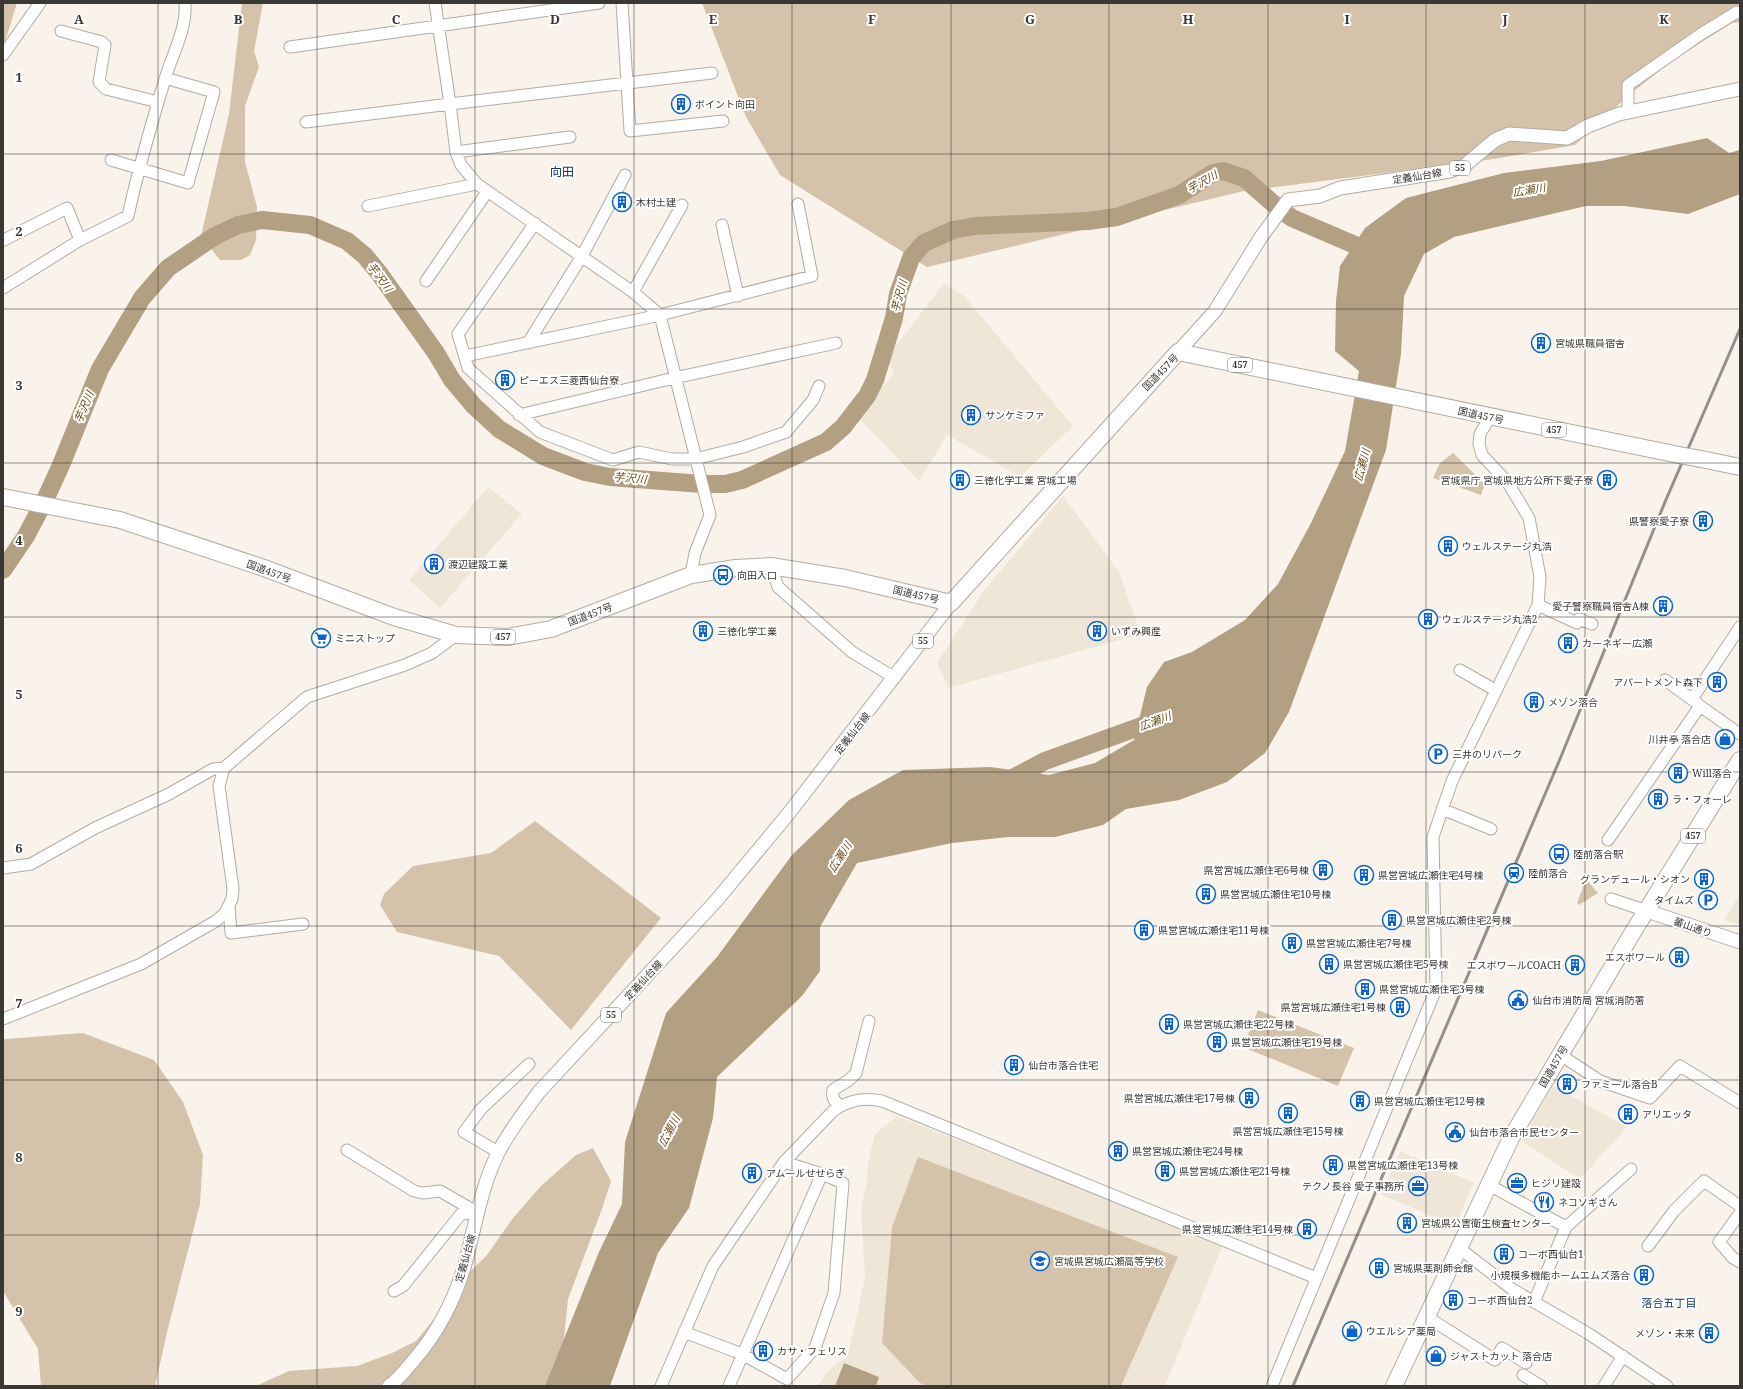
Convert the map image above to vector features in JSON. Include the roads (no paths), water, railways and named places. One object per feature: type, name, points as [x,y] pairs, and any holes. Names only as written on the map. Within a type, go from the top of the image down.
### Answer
[{"type":"highway","name":"国道457号","points":[[3,497],[120,520],[264,568],[394,617],[456,635],[508,637],[551,629],[691,574],[736,568],[771,566],[845,578],[951,603],[1178,352],[1740,467]]},
{"type":"highway","name":"国道457号","points":[[1394,1386],[1511,1138],[1559,1054],[1740,760]]},
{"type":"main road","name":"定義仙台線","points":[[1178,352],[1215,311],[1261,237],[1288,200],[1320,196],[1340,188],[1450,171],[1464,166],[1495,140],[1508,134],[1567,138],[1588,126],[1628,112],[1740,89]]},
{"type":"main road","name":"定義仙台線","points":[[389,1386],[421,1351],[439,1326],[452,1300],[465,1265],[478,1213],[498,1152],[518,1120],[539,1092],[716,901],[789,814],[895,678],[951,603]]},
{"type":"main road","name":"蕃山通り","points":[[1646,911],[1740,942]]},
{"type":"street","points":[[3,55],[40,3]]},
{"type":"street","points":[[3,288],[80,240],[128,216],[139,169],[158,102],[186,15],[185,3]]},
{"type":"street","points":[[435,3],[437,26],[450,104],[456,152],[461,165],[477,184],[487,192],[535,223],[634,292],[660,315],[674,378],[710,515],[695,553],[691,574]]},
{"type":"street","points":[[290,47],[599,3]]},
{"type":"street","points":[[622,3],[630,131],[723,121]]},
{"type":"street","points":[[1628,112],[1628,86],[1701,34],[1737,12],[1740,13]]},
{"type":"street","points":[[61,30],[102,42],[105,46],[100,82],[106,89],[158,102]]},
{"type":"street","points":[[306,122],[712,73]]},
{"type":"street","points":[[111,160],[188,183],[214,92],[165,78]]},
{"type":"street","points":[[456,152],[570,137]]},
{"type":"street","points":[[528,343],[582,256],[625,175]]},
{"type":"street","points":[[368,206],[477,184]]},
{"type":"street","points":[[426,282],[487,192]]},
{"type":"street","points":[[464,356],[660,315],[812,276],[798,204]]},
{"type":"street","points":[[634,292],[682,205]]},
{"type":"street","points":[[4,240],[67,208],[80,240]]},
{"type":"street","points":[[535,223],[458,334],[468,368],[540,432],[613,460],[639,452],[672,459],[697,461],[744,447],[786,432],[813,400],[819,386]]},
{"type":"street","points":[[722,225],[738,296]]},
{"type":"street","points":[[520,415],[674,378],[836,343]]},
{"type":"street","points":[[1272,1386],[1436,989],[1433,837],[1452,781],[1538,605],[1540,577],[1538,541],[1529,518],[1508,483],[1482,456],[1479,444],[1480,434],[1490,417]]},
{"type":"street","points":[[771,566],[778,587],[852,652],[895,678]]},
{"type":"street","points":[[1538,605],[1577,623],[1579,619],[1592,624]]},
{"type":"street","points":[[1608,840],[1696,702],[1740,627]]},
{"type":"street","points":[[303,924],[231,933],[229,907],[233,889],[219,786],[224,768],[307,697],[405,665],[432,653],[456,635]]},
{"type":"street","points":[[1460,670],[1496,690]]},
{"type":"street","points":[[1665,680],[1740,734]]},
{"type":"street","points":[[3,868],[31,864],[95,828],[169,794],[213,769],[224,768]]},
{"type":"street","points":[[1442,809],[1491,830]]},
{"type":"street","points":[[1611,899],[1646,911]]},
{"type":"street","points":[[3,1019],[141,964],[216,921],[229,907]]},
{"type":"street","points":[[840,1106],[832,1095],[833,1090],[849,1080],[856,1073],[869,1021]]},
{"type":"street","points":[[1559,1054],[1600,1081],[1650,1098],[1680,1066],[1740,1103]]},
{"type":"street","points":[[498,1152],[464,1132],[481,1109],[529,1064]]},
{"type":"street","points":[[661,1386],[713,1266],[784,1162],[833,1111],[840,1106],[855,1100],[869,1098],[882,1101],[1316,1278]]},
{"type":"street","points":[[347,1150],[414,1190],[423,1193],[440,1191],[478,1213]]},
{"type":"street","points":[[684,1332],[742,1354],[784,1382],[815,1348],[834,1293],[843,1183],[822,1174],[784,1162]]},
{"type":"street","points":[[1534,1302],[1566,1227],[1631,1169]]},
{"type":"street","points":[[729,1386],[822,1174]]},
{"type":"street","points":[[1648,1246],[1674,1210],[1704,1181],[1740,1206]]},
{"type":"street","points":[[1489,1185],[1566,1227]]},
{"type":"street","points":[[394,1291],[403,1286],[461,1214],[478,1213]]},
{"type":"street","points":[[1740,1213],[1718,1242],[1733,1258],[1740,1262]]},
{"type":"street","points":[[1459,1248],[1512,1289],[1589,1334],[1667,1386]]},
{"type":"street","points":[[1427,1317],[1495,1360],[1502,1348],[1526,1363]]},
{"type":"street","points":[[1604,1386],[1623,1356]]},
{"type":"street","points":[[1524,1375],[1541,1386]]},
{"type":"water","points":[[1707,138],[1729,153],[1740,150],[1740,194],[1688,214],[1624,206],[1586,206],[1454,237],[1424,254],[1404,296],[1401,354],[1386,450],[1289,712],[1265,753],[1227,782],[1179,800],[1126,809],[1103,825],[1055,837],[1008,837],[952,843],[857,863],[820,927],[820,971],[802,996],[717,1077],[713,1118],[689,1208],[658,1253],[610,1386],[545,1386],[599,1252],[622,1204],[625,1142],[666,1013],[717,957],[792,855],[849,800],[903,770],[990,767],[1049,775],[1095,763],[1134,740],[1147,687],[1164,662],[1192,652],[1245,620],[1278,584],[1311,523],[1345,451],[1359,371],[1335,351],[1336,301],[1340,266],[1365,228],[1406,198],[1504,173],[1601,161]]},
{"type":"water","points":[[844,1363],[879,1377],[876,1386],[835,1386]]},
{"type":"waterway","name":"芋沢川","points":[[3,570],[26,536],[45,500],[61,465],[100,369],[142,298],[168,268],[215,236],[238,225],[262,220],[310,225],[347,241],[365,256],[379,273],[436,353],[452,380],[474,406],[499,429],[543,456],[585,472],[610,477],[702,484],[725,484],[742,480],[826,442],[843,427],[867,396],[875,380],[894,318],[898,294],[911,258],[924,243],[953,230],[975,226],[1088,221],[1117,217],[1179,195],[1213,173],[1223,171],[1244,178],[1292,218],[1376,254]]},
{"type":"waterway","name":"広瀬川","points":[[1003,783],[1045,761],[1161,719]]},
{"type":"railway","points":[[1293,1386],[1560,759],[1665,502],[1740,329]]},
{"type":"place","name":"ポイント向田","points":[[681,104]]},
{"type":"place","name":"木村土建","points":[[622,202]]},
{"type":"place","name":"宮城県職員宿舎","points":[[1541,343]]},
{"type":"place","name":"ピーエス三菱西仙台寮","points":[[505,380]]},
{"type":"place","name":"サンケミファ","points":[[971,415]]},
{"type":"place","name":"三徳化学工業 宮城工場","points":[[960,480]]},
{"type":"place","name":"宮城県庁 宮城県地方公所下愛子寮","points":[[1607,480]]},
{"type":"place","name":"県警察愛子寮","points":[[1703,521]]},
{"type":"place","name":"ウェルステージ丸浩","points":[[1448,546]]},
{"type":"place","name":"渡辺建設工業","points":[[434,564]]},
{"type":"place","name":"向田入口","points":[[723,575]]},
{"type":"place","name":"愛子警察職員宿舎A棟","points":[[1663,606]]},
{"type":"place","name":"ウェルステージ丸浩2","points":[[1428,619]]},
{"type":"place","name":"三徳化学工業","points":[[703,631]]},
{"type":"place","name":"いずみ興産","points":[[1097,631]]},
{"type":"place","name":"ミニストップ","points":[[321,638]]},
{"type":"place","name":"カーネギー広瀬","points":[[1568,643]]},
{"type":"place","name":"アパートメント森下","points":[[1717,682]]},
{"type":"place","name":"メゾン落合","points":[[1534,702]]},
{"type":"place","name":"川井亭 落合店","points":[[1725,739]]},
{"type":"place","name":"三井のリパーク","points":[[1438,754]]},
{"type":"place","name":"Will落合","points":[[1678,773]]},
{"type":"place","name":"ラ・フォーレ","points":[[1658,799]]},
{"type":"place","name":"陸前落合駅","points":[[1559,854]]},
{"type":"place","name":"県営宮城広瀬住宅6号棟","points":[[1323,870]]},
{"type":"place","name":"陸前落合","points":[[1514,873]]},
{"type":"place","name":"県営宮城広瀬住宅4号棟","points":[[1364,875]]},
{"type":"place","name":"グランデュール・シオン","points":[[1704,879]]},
{"type":"place","name":"県営宮城広瀬住宅10号棟","points":[[1206,894]]},
{"type":"place","name":"タイムズ","points":[[1708,900]]},
{"type":"place","name":"県営宮城広瀬住宅2号棟","points":[[1392,920]]},
{"type":"place","name":"県営宮城広瀬住宅11号棟","points":[[1144,930]]},
{"type":"place","name":"県営宮城広瀬住宅7号棟","points":[[1292,943]]},
{"type":"place","name":"エスポワール","points":[[1679,957]]},
{"type":"place","name":"県営宮城広瀬住宅5号棟","points":[[1329,964]]},
{"type":"place","name":"エスポワールCOACH","points":[[1575,965]]},
{"type":"place","name":"県営宮城広瀬住宅3号棟","points":[[1365,989]]},
{"type":"place","name":"仙台市消防局 宮城消防署","points":[[1518,1000]]},
{"type":"place","name":"県営宮城広瀬住宅1号棟","points":[[1400,1007]]},
{"type":"place","name":"県営宮城広瀬住宅22号棟","points":[[1169,1024]]},
{"type":"place","name":"県営宮城広瀬住宅19号棟","points":[[1217,1042]]},
{"type":"place","name":"仙台市落合住宅","points":[[1014,1065]]},
{"type":"place","name":"ファミール落合B","points":[[1567,1084]]},
{"type":"place","name":"県営宮城広瀬住宅17号棟","points":[[1249,1098]]},
{"type":"place","name":"県営宮城広瀬住宅12号棟","points":[[1360,1101]]},
{"type":"place","name":"県営宮城広瀬住宅15号棟","points":[[1288,1113]]},
{"type":"place","name":"アリエッタ","points":[[1628,1114]]},
{"type":"place","name":"仙台市落合市民センター","points":[[1455,1132]]},
{"type":"place","name":"県営宮城広瀬住宅24号棟","points":[[1118,1151]]},
{"type":"place","name":"県営宮城広瀬住宅13号棟","points":[[1333,1165]]},
{"type":"place","name":"県営宮城広瀬住宅21号棟","points":[[1165,1171]]},
{"type":"place","name":"アムールせせらぎ","points":[[752,1173]]},
{"type":"place","name":"ヒジリ建設","points":[[1517,1183]]},
{"type":"place","name":"テクノ長谷 愛子事務所","points":[[1418,1186]]},
{"type":"place","name":"ネコソギさん","points":[[1544,1202]]},
{"type":"place","name":"宮城県公害衛生検査センター","points":[[1407,1223]]},
{"type":"place","name":"県営宮城広瀬住宅14号棟","points":[[1307,1229]]},
{"type":"place","name":"コーポ西仙台1","points":[[1504,1254]]},
{"type":"place","name":"宮城県宮城広瀬高等学校","points":[[1040,1261]]},
{"type":"place","name":"宮城県薬剤師会館","points":[[1379,1268]]},
{"type":"place","name":"小規模多機能ホームエムズ落合","points":[[1644,1275]]},
{"type":"place","name":"コーポ西仙台2","points":[[1453,1300]]},
{"type":"place","name":"ウエルシア薬局","points":[[1352,1331]]},
{"type":"place","name":"メゾン・未来","points":[[1709,1333]]},
{"type":"place","name":"カサ・フェリス","points":[[763,1351]]},
{"type":"place","name":"ジャストカット 落合店","points":[[1436,1356]]},
{"type":"district","name":"向田","points":[[562,172]]},
{"type":"district","name":"落合五丁目","points":[[1669,1303]]}]
